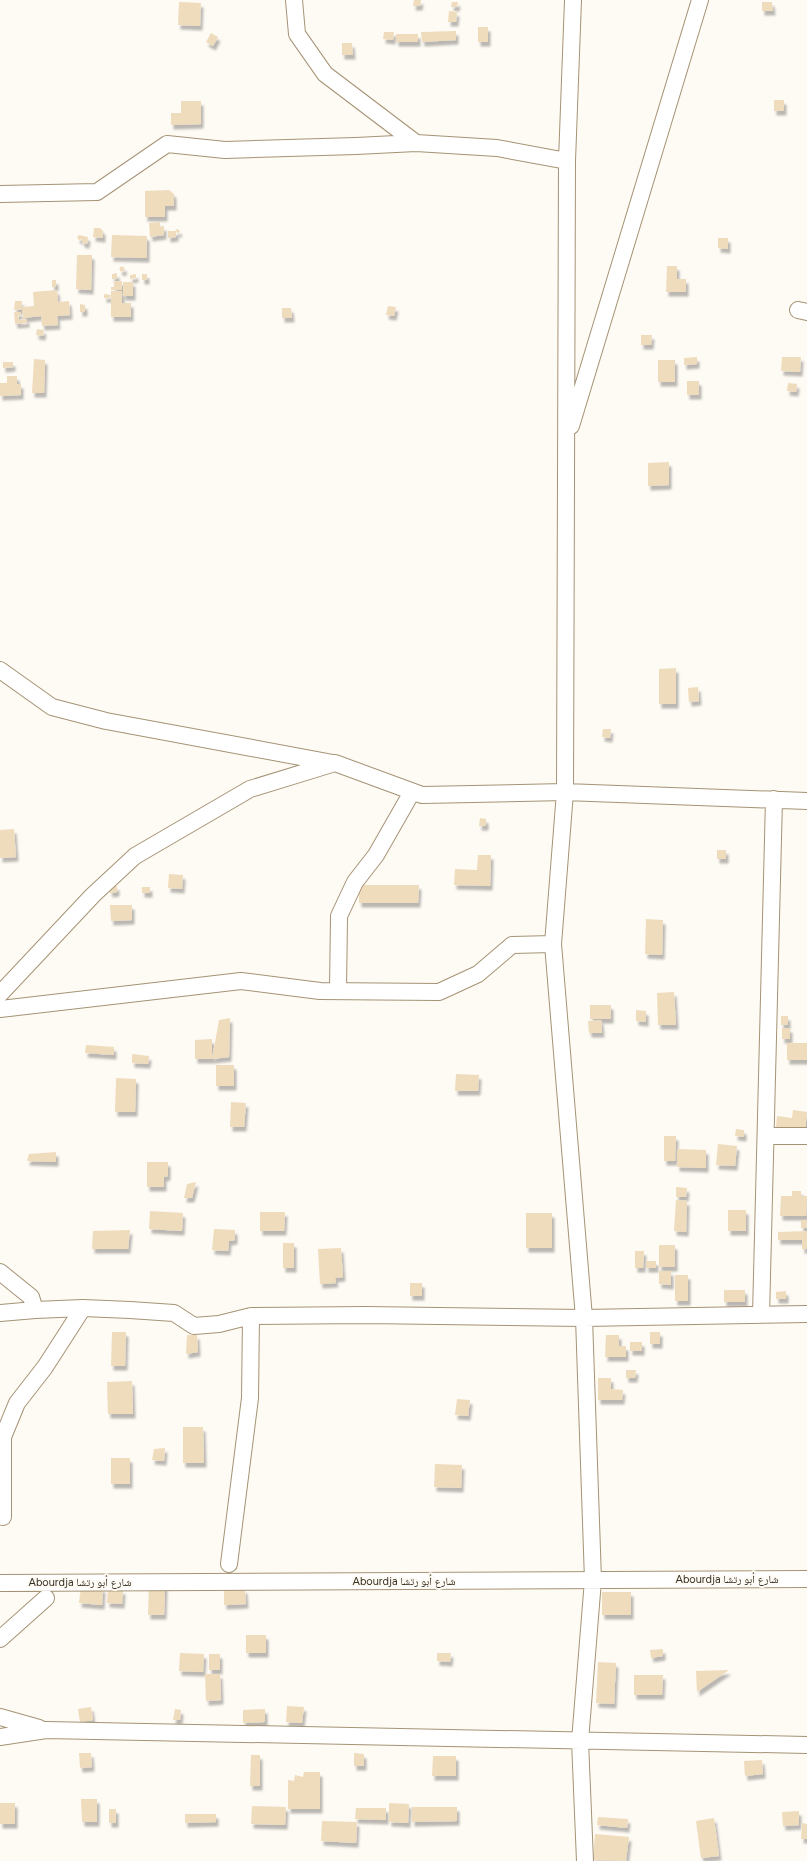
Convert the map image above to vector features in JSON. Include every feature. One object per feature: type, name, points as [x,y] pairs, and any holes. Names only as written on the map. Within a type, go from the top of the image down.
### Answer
[{"type":"street","points":[[294,0],[297,34],[324,74],[416,143]]},
{"type":"street","points":[[573,0],[567,161],[565,792],[553,944],[584,1318],[593,1580],[580,1741],[585,1861]]},
{"type":"street","points":[[566,442],[700,0]]},
{"type":"street","points":[[0,194],[97,192],[167,144],[225,150],[416,143],[497,148],[567,161]]},
{"type":"street","points":[[0,670],[52,707],[106,722],[335,763],[422,795],[565,792],[807,801]]},
{"type":"street","points":[[0,994],[93,895],[135,856],[250,789],[335,763]]},
{"type":"street","points":[[338,991],[339,916],[355,882],[376,856],[412,792]]},
{"type":"street","points":[[761,1315],[774,800]]},
{"type":"street","points":[[0,1009],[241,981],[320,991],[439,992],[478,974],[512,945],[553,944]]},
{"type":"street","points":[[766,1136],[807,1136]]},
{"type":"street","points":[[0,1272],[31,1297],[35,1310]]},
{"type":"street","points":[[0,1313],[83,1308],[174,1313],[194,1326],[219,1324],[251,1316],[366,1315],[584,1318],[807,1314]]},
{"type":"street","points":[[4,1517],[3,1436],[17,1403],[45,1367],[83,1308]]},
{"type":"street","points":[[228,1564],[250,1398],[251,1316]]},
{"type":"street","name":"Abourdja شارع أبو رتشا","points":[[0,1583],[807,1579]]},
{"type":"street","points":[[0,1639],[46,1598]]},
{"type":"street","points":[[0,1718],[46,1730]]},
{"type":"street","points":[[0,1737],[46,1730],[807,1745]]},
{"type":"building","points":[[414,0],[421,0],[420,6],[413,6]]},
{"type":"building","points":[[179,2],[201,3],[200,26],[178,25]]},
{"type":"building","points":[[452,2],[458,2],[457,7],[451,7]]},
{"type":"building","points":[[762,2],[772,2],[773,11],[762,11]]},
{"type":"building","points":[[449,11],[457,12],[456,22],[448,22]]},
{"type":"building","points":[[478,27],[488,27],[488,42],[478,42]]},
{"type":"building","points":[[456,31],[456,40],[422,42],[421,32]]},
{"type":"building","points":[[384,32],[394,32],[393,40],[383,39]]},
{"type":"building","points":[[211,33],[218,37],[213,46],[206,42]]},
{"type":"building","points":[[396,34],[418,34],[418,42],[396,42]]},
{"type":"building","points":[[342,43],[352,43],[353,55],[342,55]]},
{"type":"building","points":[[774,100],[784,100],[784,111],[774,111]]},
{"type":"building","points":[[181,101],[201,101],[201,124],[171,125],[171,113],[181,113]]},
{"type":"building","points":[[169,190],[174,194],[174,206],[165,206],[165,217],[145,217],[145,191]]},
{"type":"building","points":[[160,222],[160,227],[164,226],[164,235],[150,237],[149,223]]},
{"type":"building","points":[[94,228],[100,228],[103,231],[103,238],[93,237]]},
{"type":"building","points":[[177,229],[180,231],[178,234],[176,231],[176,237],[168,238],[168,231],[175,231]]},
{"type":"building","points":[[79,235],[88,237],[87,244],[82,243],[82,239],[79,240],[77,238]]},
{"type":"building","points":[[112,235],[147,236],[147,258],[111,257]]},
{"type":"building","points":[[718,238],[728,238],[728,249],[718,248]]},
{"type":"building","points":[[77,255],[92,255],[91,290],[76,289]]},
{"type":"building","points":[[667,266],[677,266],[677,279],[686,279],[686,292],[666,292]]},
{"type":"building","points":[[120,267],[124,267],[124,271],[120,271]]},
{"type":"building","points":[[117,273],[117,279],[112,279],[112,274]]},
{"type":"building","points":[[136,274],[136,278],[130,279],[130,275]]},
{"type":"building","points":[[142,274],[147,274],[147,280],[142,280]]},
{"type":"building","points":[[52,280],[56,280],[56,287],[52,287]]},
{"type":"building","points":[[114,281],[122,281],[122,287],[114,287]]},
{"type":"building","points":[[123,282],[133,282],[133,296],[123,296]]},
{"type":"building","points":[[111,287],[122,287],[122,290],[111,290]]},
{"type":"building","points":[[57,290],[58,302],[69,301],[70,315],[57,316],[58,325],[42,326],[41,316],[23,318],[22,307],[34,306],[33,292]]},
{"type":"building","points":[[111,291],[122,291],[122,303],[131,303],[131,317],[111,317]]},
{"type":"building","points":[[104,294],[111,295],[110,298],[104,298]]},
{"type":"building","points":[[15,301],[22,301],[21,310],[14,310]]},
{"type":"building","points":[[80,304],[85,305],[85,312],[80,312]]},
{"type":"building","points":[[388,306],[396,307],[394,316],[386,315]]},
{"type":"building","points":[[282,308],[291,308],[292,318],[282,318]]},
{"type":"building","points":[[14,312],[21,312],[21,315],[18,315],[19,320],[27,319],[27,323],[15,324]]},
{"type":"building","points":[[37,329],[44,330],[43,336],[36,335]]},
{"type":"building","points":[[641,335],[652,335],[651,345],[641,345]]},
{"type":"building","points":[[697,357],[697,364],[684,365],[684,358]]},
{"type":"building","points":[[782,357],[801,357],[800,372],[781,371]]},
{"type":"building","points":[[34,359],[45,360],[44,393],[32,393]]},
{"type":"building","points":[[658,360],[675,360],[675,382],[658,382]]},
{"type":"building","points":[[3,362],[13,362],[13,367],[3,368]]},
{"type":"building","points":[[7,376],[17,376],[17,384],[21,384],[21,395],[0,396],[0,383],[7,383]]},
{"type":"building","points":[[687,381],[699,381],[699,395],[687,395]]},
{"type":"building","points":[[788,383],[797,384],[796,392],[787,391]]},
{"type":"building","points":[[669,462],[669,485],[648,486],[648,463]]},
{"type":"building","points":[[676,668],[676,704],[659,704],[659,669]]},
{"type":"building","points":[[698,687],[699,701],[689,702],[688,688]]},
{"type":"building","points":[[603,729],[611,729],[610,738],[602,737]]},
{"type":"building","points":[[480,818],[486,819],[486,826],[479,826]]},
{"type":"building","points":[[14,829],[16,857],[0,858],[0,830]]},
{"type":"building","points":[[717,850],[726,850],[726,859],[717,859]]},
{"type":"building","points":[[478,855],[491,855],[490,886],[454,885],[455,869],[477,870]]},
{"type":"building","points":[[169,874],[183,875],[182,889],[168,888]]},
{"type":"building","points":[[359,885],[419,885],[418,903],[359,903]]},
{"type":"building","points":[[109,886],[117,886],[117,892],[110,893]]},
{"type":"building","points":[[142,887],[150,887],[150,893],[142,893]]},
{"type":"building","points":[[110,905],[132,905],[132,920],[111,921]]},
{"type":"building","points":[[646,919],[663,920],[662,955],[645,954]]},
{"type":"building","points":[[674,992],[676,1025],[658,1025],[657,993]]},
{"type":"building","points":[[590,1005],[611,1005],[611,1019],[590,1019]]},
{"type":"building","points":[[636,1010],[646,1011],[646,1022],[636,1021]]},
{"type":"building","points":[[781,1016],[788,1016],[788,1025],[781,1025]]},
{"type":"building","points":[[230,1018],[229,1057],[212,1059],[219,1020]]},
{"type":"building","points":[[601,1020],[602,1033],[589,1033],[588,1021]]},
{"type":"building","points":[[782,1028],[790,1028],[790,1039],[782,1039]]},
{"type":"building","points":[[212,1039],[212,1059],[195,1059],[195,1040]]},
{"type":"building","points":[[787,1043],[807,1043],[807,1060],[787,1060]]},
{"type":"building","points":[[86,1045],[114,1047],[114,1055],[85,1053]]},
{"type":"building","points":[[132,1054],[149,1056],[148,1064],[132,1063]]},
{"type":"building","points":[[216,1065],[234,1065],[234,1086],[216,1086]]},
{"type":"building","points":[[456,1074],[479,1075],[478,1091],[455,1091]]},
{"type":"building","points":[[116,1078],[136,1079],[135,1112],[115,1112]]},
{"type":"building","points":[[231,1102],[246,1103],[244,1127],[230,1127]]},
{"type":"building","points":[[793,1110],[807,1112],[805,1131],[776,1127],[777,1116],[792,1118]]},
{"type":"building","points":[[736,1129],[744,1130],[744,1137],[735,1136]]},
{"type":"building","points":[[664,1136],[676,1136],[675,1161],[664,1161]]},
{"type":"building","points":[[718,1144],[737,1146],[735,1166],[716,1165]]},
{"type":"building","points":[[677,1149],[706,1150],[706,1168],[677,1167]]},
{"type":"building","points":[[56,1152],[56,1162],[27,1161],[29,1154]]},
{"type":"building","points":[[147,1162],[168,1162],[168,1176],[164,1177],[164,1187],[147,1187]]},
{"type":"building","points":[[196,1182],[192,1198],[184,1198],[187,1184]]},
{"type":"building","points":[[676,1187],[687,1188],[686,1197],[676,1197]]},
{"type":"building","points":[[792,1191],[801,1191],[801,1196],[807,1196],[806,1216],[780,1216],[781,1196],[792,1196]]},
{"type":"building","points":[[676,1200],[687,1201],[686,1232],[674,1231]]},
{"type":"building","points":[[728,1210],[746,1210],[746,1231],[728,1231]]},
{"type":"building","points":[[150,1211],[183,1213],[182,1231],[149,1229]]},
{"type":"building","points":[[260,1212],[285,1212],[284,1231],[260,1231]]},
{"type":"building","points":[[526,1213],[552,1213],[552,1248],[526,1248]]},
{"type":"building","points":[[801,1220],[807,1220],[807,1228],[801,1228]]},
{"type":"building","points":[[214,1229],[235,1230],[235,1240],[229,1241],[228,1251],[212,1250]]},
{"type":"building","points":[[130,1230],[128,1249],[92,1249],[93,1231]]},
{"type":"building","points":[[807,1231],[807,1249],[802,1249],[802,1240],[778,1240],[778,1232]]},
{"type":"building","points":[[283,1243],[294,1243],[294,1268],[283,1268]]},
{"type":"building","points":[[659,1245],[675,1245],[675,1267],[659,1267]]},
{"type":"building","points":[[341,1248],[343,1277],[335,1278],[336,1283],[320,1284],[318,1249]]},
{"type":"building","points":[[635,1251],[644,1251],[643,1268],[635,1268]]},
{"type":"building","points":[[646,1261],[656,1261],[656,1268],[646,1268]]},
{"type":"building","points":[[659,1271],[671,1271],[671,1285],[659,1284]]},
{"type":"building","points":[[675,1275],[688,1275],[688,1301],[675,1301]]},
{"type":"building","points":[[410,1283],[422,1283],[422,1296],[410,1296]]},
{"type":"building","points":[[724,1290],[745,1290],[745,1302],[724,1302]]},
{"type":"building","points":[[786,1291],[786,1299],[776,1299],[776,1292]]},
{"type":"building","points":[[112,1332],[126,1332],[125,1366],[111,1366]]},
{"type":"building","points":[[650,1332],[660,1332],[660,1344],[650,1344]]},
{"type":"building","points":[[187,1335],[197,1335],[198,1352],[186,1354]]},
{"type":"building","points":[[606,1335],[619,1335],[619,1346],[626,1346],[626,1357],[605,1357]]},
{"type":"building","points":[[630,1342],[642,1342],[642,1351],[630,1351]]},
{"type":"building","points":[[626,1370],[636,1370],[635,1378],[626,1378]]},
{"type":"building","points":[[598,1378],[611,1378],[611,1389],[623,1390],[622,1400],[598,1400]]},
{"type":"building","points":[[132,1381],[133,1414],[108,1414],[107,1382]]},
{"type":"building","points":[[457,1399],[470,1400],[468,1416],[455,1415]]},
{"type":"building","points":[[183,1427],[203,1427],[204,1463],[183,1463]]},
{"type":"building","points":[[165,1448],[164,1461],[152,1460],[154,1449]]},
{"type":"building","points":[[111,1458],[130,1458],[130,1484],[111,1484]]},
{"type":"building","points":[[435,1464],[462,1465],[461,1488],[434,1487]]},
{"type":"building","points":[[149,1584],[165,1585],[164,1615],[148,1615]]},
{"type":"building","points":[[81,1587],[103,1588],[102,1605],[79,1603]]},
{"type":"building","points":[[108,1589],[123,1590],[122,1604],[107,1603]]},
{"type":"building","points":[[245,1589],[246,1604],[224,1605],[224,1590]]},
{"type":"building","points":[[602,1592],[631,1592],[631,1615],[602,1615]]},
{"type":"building","points":[[246,1635],[266,1635],[266,1653],[246,1653]]},
{"type":"building","points":[[663,1649],[663,1656],[651,1658],[650,1650]]},
{"type":"building","points":[[180,1653],[204,1654],[203,1672],[179,1671]]},
{"type":"building","points":[[437,1653],[451,1653],[450,1662],[437,1661]]},
{"type":"building","points":[[209,1654],[220,1654],[220,1670],[209,1670]]},
{"type":"building","points":[[598,1662],[616,1663],[614,1704],[596,1703]]},
{"type":"building","points":[[729,1670],[697,1692],[696,1671]]},
{"type":"building","points":[[205,1674],[220,1674],[221,1700],[206,1701]]},
{"type":"building","points":[[634,1675],[663,1675],[662,1695],[634,1695]]},
{"type":"building","points":[[287,1706],[304,1707],[302,1723],[286,1722]]},
{"type":"building","points":[[91,1707],[93,1720],[80,1722],[78,1709]]},
{"type":"building","points":[[175,1709],[181,1710],[180,1720],[173,1720]]},
{"type":"building","points":[[265,1709],[265,1722],[243,1723],[243,1710]]},
{"type":"building","points":[[79,1753],[91,1753],[92,1767],[80,1768]]},
{"type":"building","points":[[354,1753],[364,1754],[364,1766],[354,1766]]},
{"type":"building","points":[[251,1755],[260,1755],[260,1786],[250,1786]]},
{"type":"building","points":[[433,1756],[456,1756],[456,1776],[432,1776]]},
{"type":"building","points":[[762,1760],[763,1774],[745,1776],[744,1761]]},
{"type":"building","points":[[304,1772],[320,1772],[320,1809],[288,1809],[288,1780],[294,1781],[295,1775],[303,1777]]},
{"type":"building","points":[[81,1799],[97,1799],[97,1822],[82,1822]]},
{"type":"building","points":[[0,1803],[15,1803],[15,1824],[0,1824]]},
{"type":"building","points":[[389,1803],[409,1804],[408,1823],[389,1822]]},
{"type":"building","points":[[252,1806],[286,1807],[285,1825],[251,1824]]},
{"type":"building","points":[[412,1807],[457,1807],[457,1821],[412,1822]]},
{"type":"building","points":[[356,1808],[386,1808],[386,1820],[355,1819]]},
{"type":"building","points":[[109,1809],[116,1809],[116,1823],[109,1823]]},
{"type":"building","points":[[799,1811],[799,1825],[783,1826],[782,1812]]},
{"type":"building","points":[[185,1814],[216,1814],[216,1822],[185,1823]]},
{"type":"building","points":[[598,1817],[628,1819],[627,1828],[597,1825]]},
{"type":"building","points":[[714,1818],[719,1856],[701,1858],[696,1821]]},
{"type":"building","points":[[322,1821],[357,1822],[356,1843],[321,1841]]},
{"type":"building","points":[[802,1823],[807,1824],[807,1839],[801,1839]]},
{"type":"building","points":[[595,1834],[629,1837],[626,1861],[593,1860]]}]
